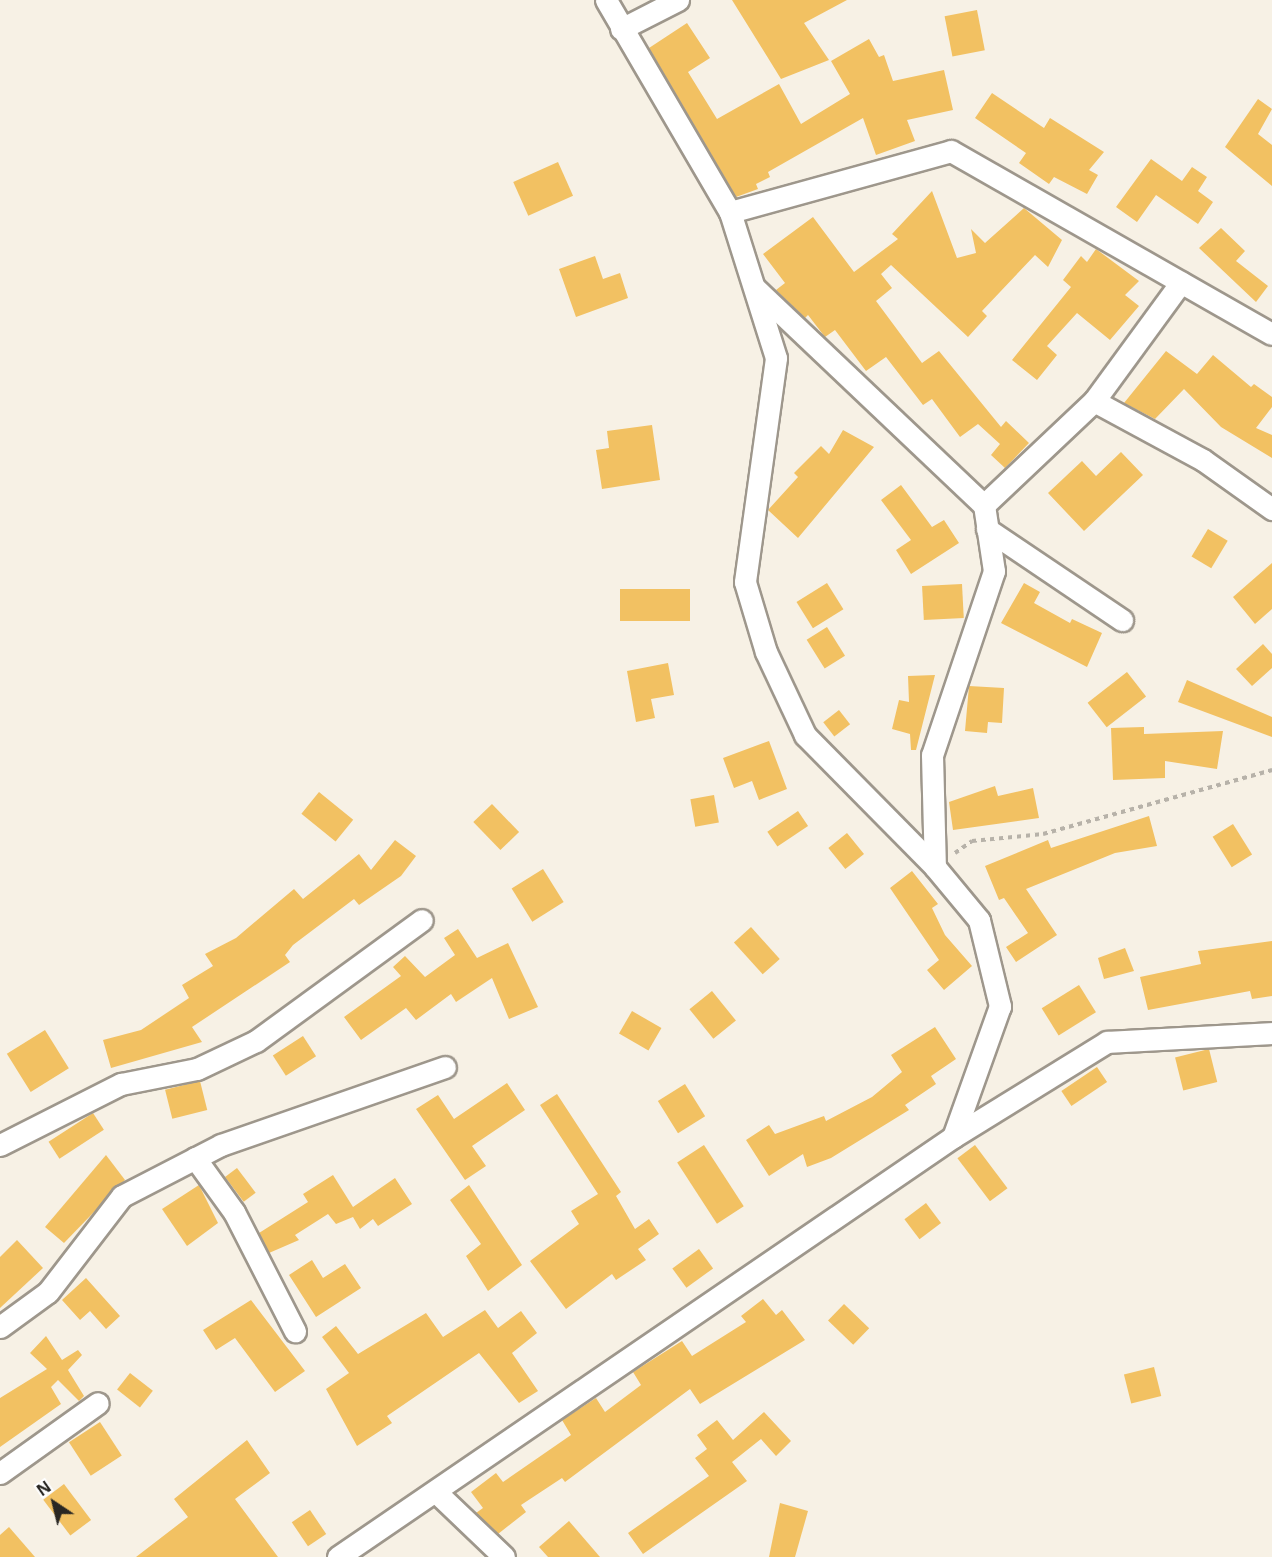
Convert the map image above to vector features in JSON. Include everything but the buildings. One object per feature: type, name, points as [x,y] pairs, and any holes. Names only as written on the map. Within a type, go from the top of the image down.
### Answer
[{"type":"street","points":[[606,0],[730,212],[776,358],[746,582],[766,652],[806,735],[935,867],[979,920],[1000,1006],[953,1137]]},
{"type":"street","points":[[621,29],[678,0]]},
{"type":"street","points":[[730,212],[951,151],[1272,333]]},
{"type":"street","points":[[984,505],[1094,401],[1180,282]]},
{"type":"street","points":[[754,287],[984,505],[994,570],[932,755],[935,867]]},
{"type":"street","points":[[1094,401],[1203,460],[1272,509]]},
{"type":"street","points":[[987,529],[1122,620]]},
{"type":"street","points":[[0,1145],[121,1084],[197,1069],[256,1041],[422,920]]},
{"type":"street","points":[[338,1557],[953,1137],[1107,1042],[1272,1033]]},
{"type":"street","points":[[0,1327],[48,1292],[122,1196],[195,1158],[445,1067]]},
{"type":"street","points":[[195,1158],[234,1212],[295,1331]]},
{"type":"street","points":[[0,1473],[98,1403]]},
{"type":"street","points":[[436,1492],[504,1557]]},
{"type":"path","points":[[935,867],[972,841],[1043,834],[1272,770]]}]
